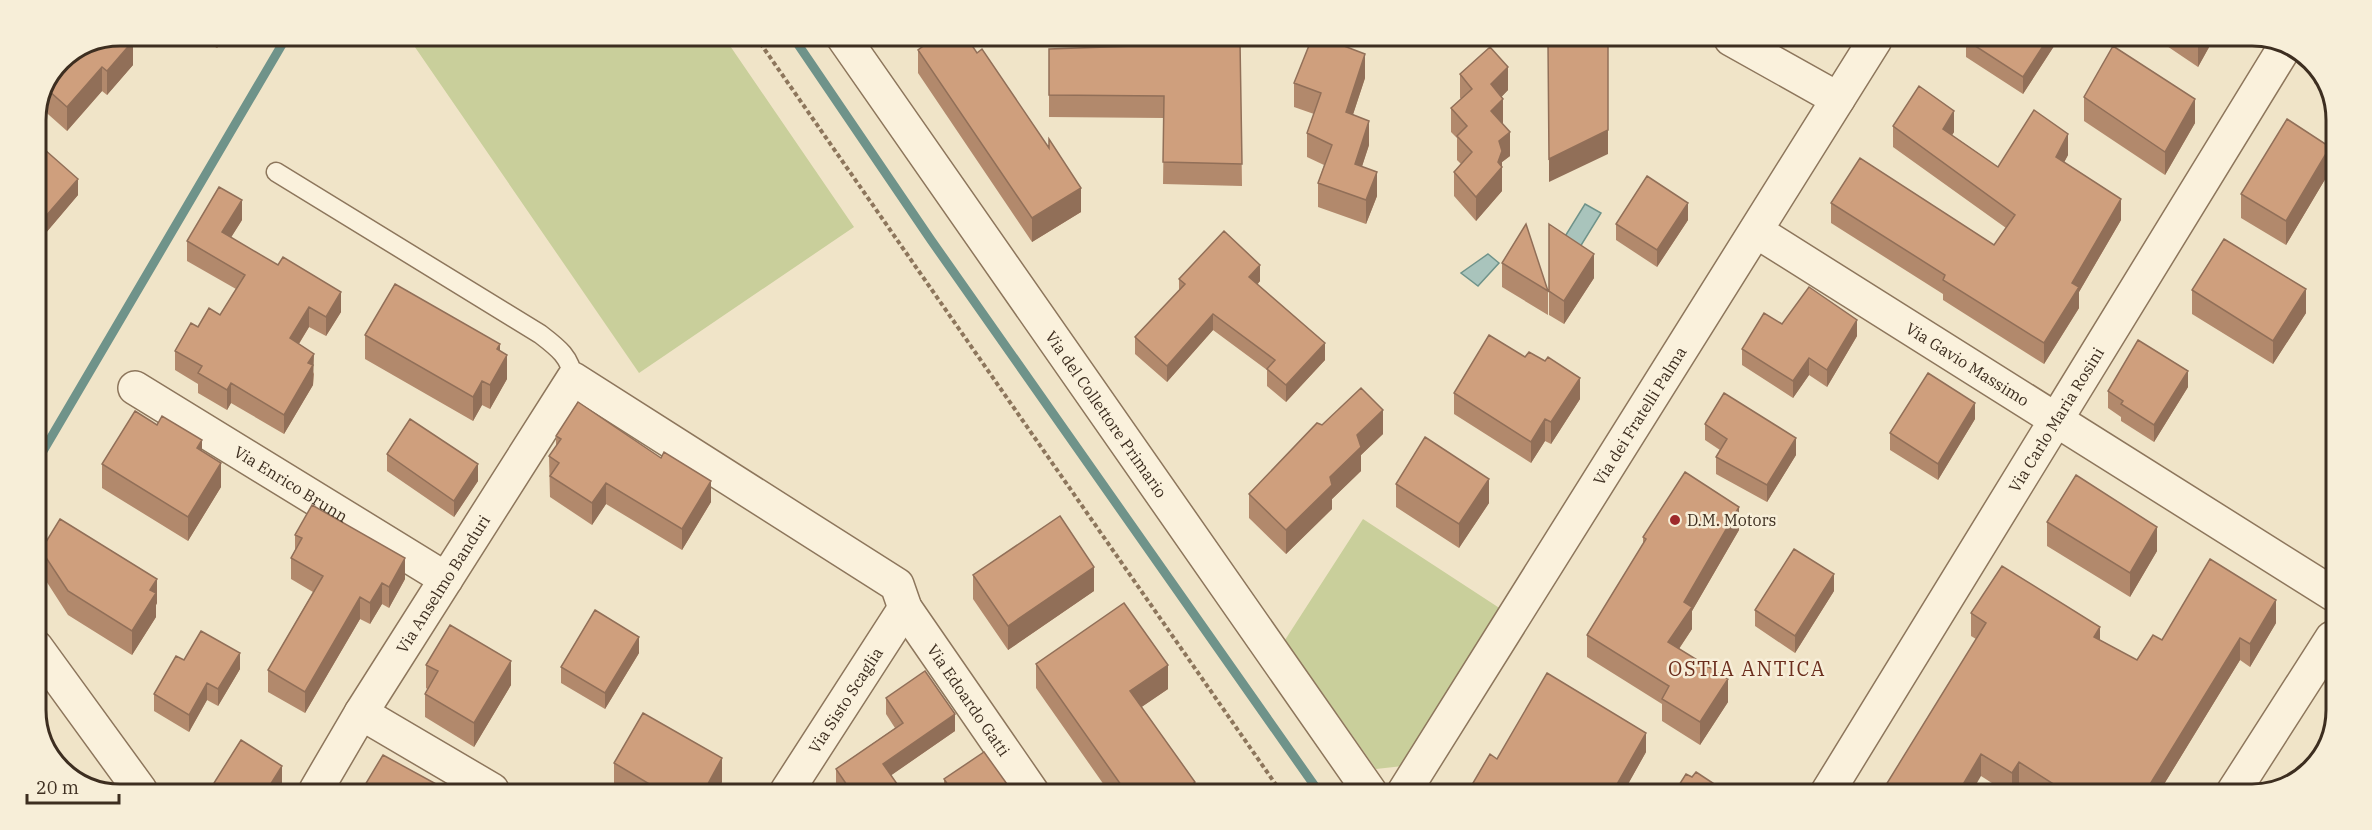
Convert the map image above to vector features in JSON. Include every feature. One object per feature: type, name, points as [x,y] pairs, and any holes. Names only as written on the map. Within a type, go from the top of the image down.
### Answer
[{"type":"street","name":"Via del Collettore Primario","points":[[849,46],[1364,784]]},
{"type":"street","points":[[1743,46],[1838,99]]},
{"type":"street","name":"Via dei Fratelli Palma","points":[[1409,784],[1871,46]]},
{"type":"street","name":"Via Carlo Maria Rosini","points":[[1833,784],[2281,53]]},
{"type":"street","name":"Via Gavio Massimo","points":[[1756,231],[2326,589]]},
{"type":"street","name":"Via Anselmo Banduri","points":[[320,784],[361,713],[573,380]]},
{"type":"street","name":"Via Edoardo Gatti","points":[[573,380],[897,585],[905,608],[1026,784]]},
{"type":"street","name":"Via Enrico Brunn","points":[[135,388],[446,579]]},
{"type":"street","name":"Via Sisto Scaglia","points":[[792,784],[905,608]]},
{"type":"street","points":[[2238,784],[2326,648]]},
{"type":"street","points":[[47,662],[136,784]]},
{"type":"street","points":[[361,713],[482,784]]},
{"type":"lane","points":[[276,172],[540,334],[567,357],[572,369],[573,380]]},
{"type":"path","points":[[762,46],[1275,784]]},
{"type":"green space","points":[[414,46],[730,46],[854,227],[639,373]]},
{"type":"green space","points":[[1363,519],[1504,611],[1403,766],[1376,769],[1285,640]]},
{"type":"water","points":[[1585,204],[1601,213],[1580,247],[1564,238]]},
{"type":"water","points":[[1488,254],[1499,263],[1478,286],[1461,273]]},
{"type":"building","points":[[129,46],[107,71],[102,67],[67,107],[52,93],[68,68],[92,52]]},
{"type":"building","points":[[923,46],[972,46],[977,53],[982,49],[1049,148],[1049,139],[1081,188],[1032,218],[918,50]]},
{"type":"building","points":[[1240,46],[1242,164],[1163,162],[1164,96],[1049,95],[1049,49]]},
{"type":"building","points":[[1309,46],[1344,46],[1365,54],[1346,112],[1369,121],[1355,164],[1377,172],[1366,200],[1318,183],[1332,145],[1307,133],[1321,93],[1294,83]]},
{"type":"building","points":[[1548,46],[1608,46],[1608,130],[1549,159]]},
{"type":"building","points":[[1975,46],[2043,46],[2023,77]]},
{"type":"building","points":[[2113,46],[2195,99],[2165,152],[2084,97]]},
{"type":"building","points":[[1490,47],[1508,67],[1491,84],[1503,99],[1491,111],[1510,132],[1499,141],[1502,151],[1498,162],[1502,167],[1476,197],[1454,172],[1472,152],[1457,136],[1467,126],[1451,108],[1472,89],[1460,74]]},
{"type":"building","points":[[1919,86],[1954,111],[1943,129],[1998,167],[2034,110],[2068,134],[2056,157],[2121,199],[2072,283],[2079,287],[2044,343],[1943,280],[1945,275],[1831,203],[1860,158],[1994,245],[2015,215],[1893,126]]},
{"type":"building","points":[[2287,119],[2325,144],[2325,155],[2286,221],[2241,194]]},
{"type":"building","points":[[46,151],[78,179],[46,216]]},
{"type":"building","points":[[1647,176],[1688,203],[1657,250],[1616,224]]},
{"type":"building","points":[[219,187],[242,200],[222,232],[278,265],[283,257],[341,292],[326,317],[309,307],[290,338],[314,354],[308,363],[313,365],[284,415],[231,383],[227,390],[198,373],[202,366],[175,351],[191,323],[198,327],[209,308],[220,315],[245,275],[187,241]]},
{"type":"building","points":[[1526,224],[1548,291],[1502,263]]},
{"type":"building","points":[[1549,224],[1594,254],[1564,301],[1549,291]]},
{"type":"building","points":[[1224,231],[1260,265],[1249,277],[1325,343],[1286,385],[1267,369],[1275,360],[1213,314],[1167,366],[1135,337],[1185,284],[1179,279]]},
{"type":"building","points":[[2224,239],[2306,289],[2273,341],[2192,290]]},
{"type":"building","points":[[395,284],[500,344],[497,349],[507,355],[490,385],[482,381],[473,397],[365,335]]},
{"type":"building","points":[[1809,287],[1857,320],[1827,370],[1809,358],[1793,381],[1742,349],[1764,313],[1782,324]]},
{"type":"building","points":[[1489,335],[1525,357],[1529,352],[1545,361],[1548,357],[1580,378],[1551,422],[1545,419],[1531,442],[1454,393]]},
{"type":"building","points":[[2138,340],[2188,371],[2154,425],[2121,404],[2123,401],[2108,391]]},
{"type":"building","points":[[1928,373],[1975,403],[1938,464],[1890,433]]},
{"type":"building","points":[[1361,388],[1383,410],[1357,435],[1361,447],[1330,477],[1332,485],[1286,530],[1249,494],[1317,423],[1322,425]]},
{"type":"building","points":[[1724,393],[1796,438],[1767,485],[1716,457],[1727,439],[1705,424]]},
{"type":"building","points":[[578,402],[661,458],[664,452],[711,481],[682,529],[606,483],[592,503],[550,476],[559,463],[549,456],[561,439],[556,436]]},
{"type":"building","points":[[135,411],[157,425],[162,416],[202,440],[197,448],[221,463],[188,517],[102,464]]},
{"type":"building","points":[[410,419],[478,464],[454,501],[387,454]]},
{"type":"building","points":[[1425,437],[1489,479],[1459,524],[1396,484]]},
{"type":"building","points":[[1685,472],[1739,507],[1684,602],[1692,607],[1668,642],[1728,679],[1700,722],[1662,699],[1669,686],[1587,635],[1646,539],[1643,537]]},
{"type":"building","points":[[2076,475],[2157,527],[2130,573],[2047,522]]},
{"type":"building","points":[[312,505],[405,558],[389,587],[382,583],[370,603],[360,597],[305,692],[268,670],[323,576],[291,558],[302,538],[295,535]]},
{"type":"building","points":[[1060,516],[1094,567],[1008,626],[973,575]]},
{"type":"building","points":[[60,519],[157,579],[150,590],[156,593],[132,631],[68,591],[47,559],[47,541]]},
{"type":"building","points":[[1794,549],[1834,574],[1795,636],[1755,610]]},
{"type":"building","points":[[2210,559],[2276,600],[2250,644],[2240,638],[2150,784],[2053,784],[2019,762],[2012,773],[1981,754],[1963,784],[1887,784],[1986,623],[1971,613],[2002,566],[2100,627],[2094,637],[2137,660],[2153,635],[2162,640]]},
{"type":"building","points":[[1124,603],[1168,665],[1130,691],[1195,782],[1192,784],[1120,784],[1036,664]]},
{"type":"building","points":[[595,610],[639,637],[605,693],[561,667]]},
{"type":"building","points":[[450,625],[511,661],[474,723],[425,694],[438,671],[426,665]]},
{"type":"building","points":[[201,631],[240,653],[218,689],[207,683],[189,715],[154,694],[176,656],[184,660]]},
{"type":"building","points":[[925,671],[955,714],[883,764],[897,784],[846,784],[836,769],[903,723],[886,698]]},
{"type":"building","points":[[1547,673],[1646,733],[1617,784],[1473,783],[1490,754],[1497,759]]},
{"type":"building","points":[[643,713],[722,758],[708,784],[649,784],[614,763]]},
{"type":"building","points":[[241,740],[282,766],[271,784],[214,783]]},
{"type":"building","points":[[984,752],[1007,784],[947,784],[944,779]]},
{"type":"building","points":[[383,755],[436,784],[366,784]]},
{"type":"building","points":[[1696,772],[1714,784],[1680,784],[1686,774],[1692,777]]},
{"type":"waterway","points":[[47,445],[281,46]]},
{"type":"waterway","points":[[799,46],[931,240],[1313,784]]},
{"type":"place","name":"D.M. Motors","points":[[1675,520]]},
{"type":"district","name":"OSTIA ANTICA","points":[[1747,668]]}]
